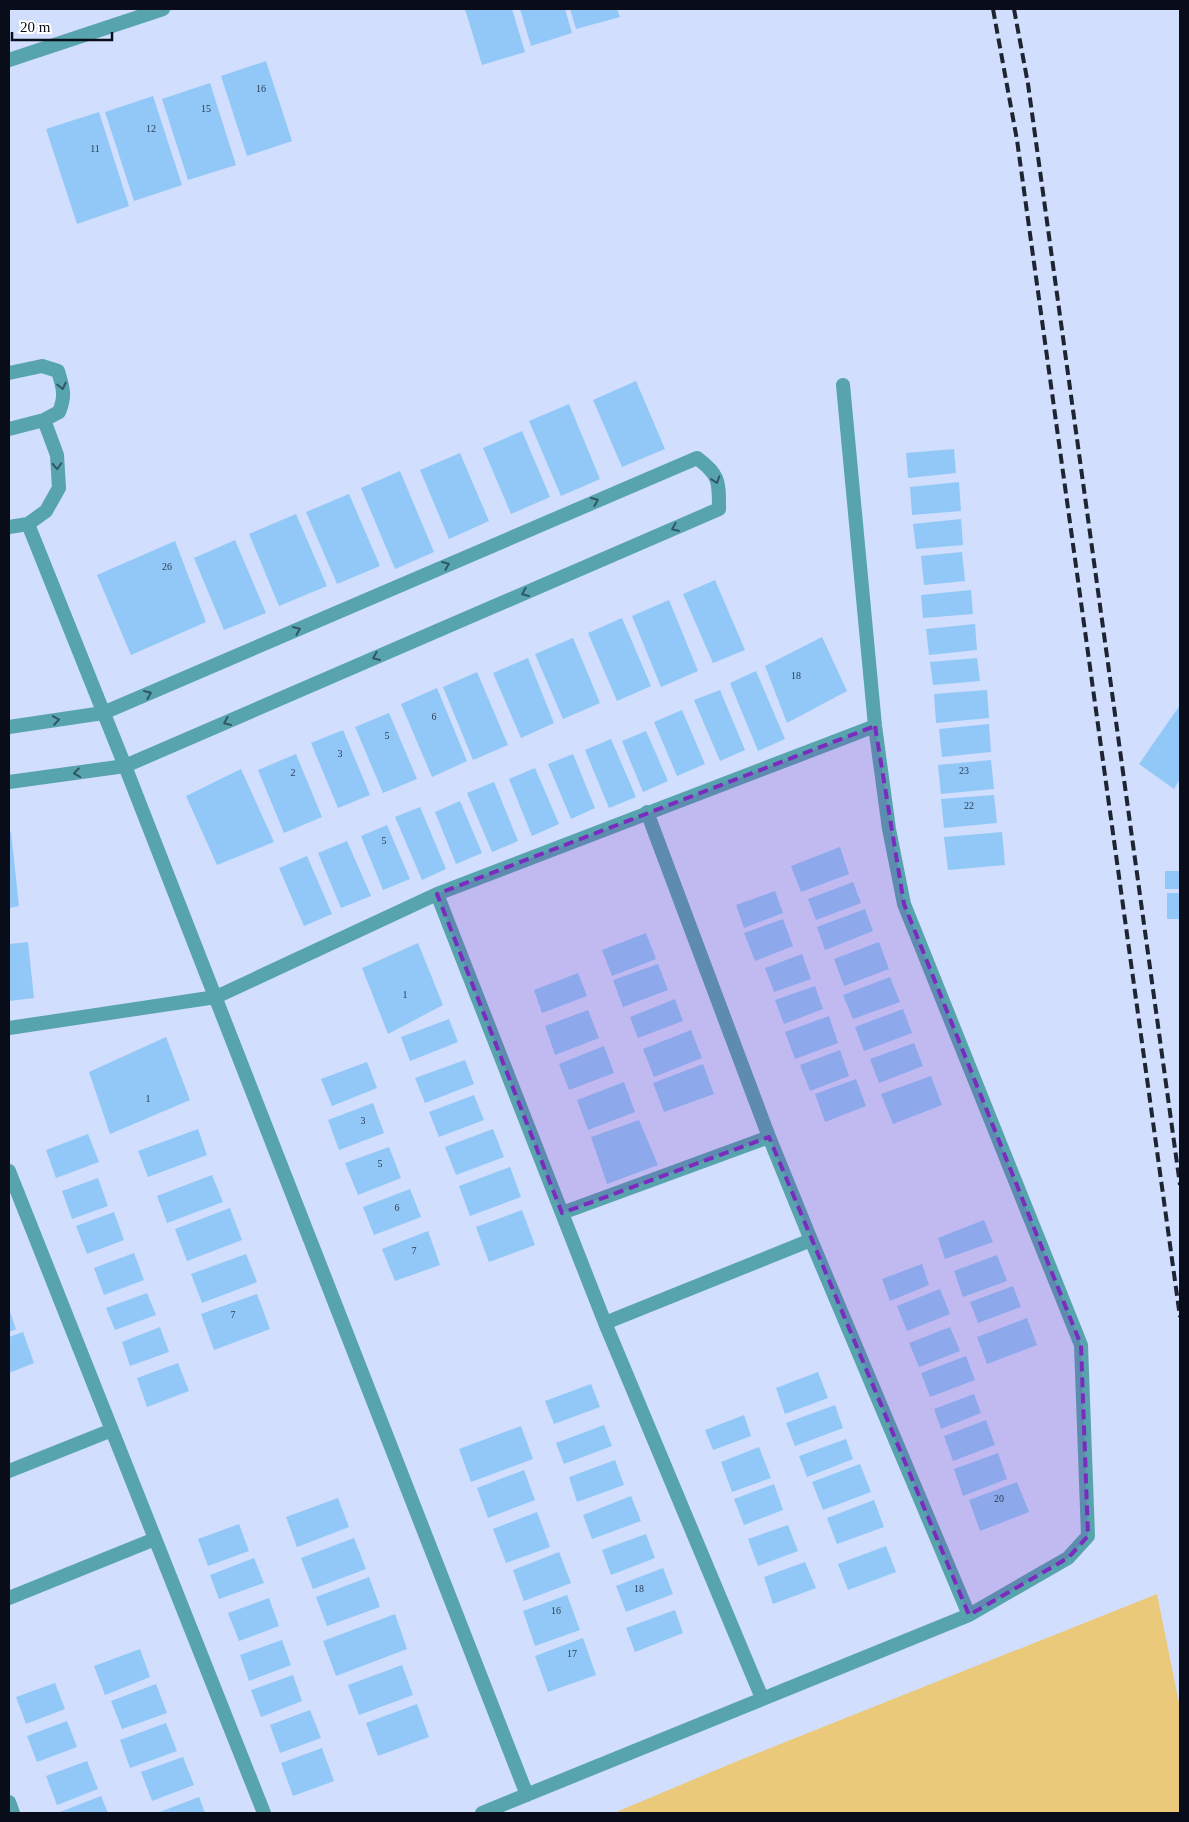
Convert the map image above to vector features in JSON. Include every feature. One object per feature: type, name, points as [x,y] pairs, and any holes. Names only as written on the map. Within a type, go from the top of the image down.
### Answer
[{"type":"street","points":[[9,60],[163,9]]},
{"type":"street","points":[[9,373],[42,366],[58,371],[64,392],[63,403],[59,412],[44,420],[9,429]]},
{"type":"street","points":[[482,1813],[969,1615],[1068,1558],[1088,1536],[1080,1345],[904,904],[889,829],[875,726],[843,384]]},
{"type":"street","points":[[9,527],[28,524],[46,511],[59,488],[57,455],[44,420]]},
{"type":"street","points":[[9,727],[103,713],[697,458],[710,467],[717,478],[719,509],[125,766],[9,782]]},
{"type":"street","points":[[28,524],[216,997],[527,1795]]},
{"type":"street","points":[[9,1028],[216,997],[437,894],[875,726]]},
{"type":"street","points":[[647,812],[769,1137],[969,1615]]},
{"type":"street","points":[[437,894],[605,1323],[762,1698]]},
{"type":"street","points":[[562,1213],[769,1137]]},
{"type":"street","points":[[9,1171],[264,1813]]},
{"type":"street","points":[[605,1323],[811,1240]]},
{"type":"street","points":[[9,1471],[112,1430]]},
{"type":"street","points":[[9,1598],[154,1539]]},
{"type":"street","points":[[9,1802],[13,1813]]},
{"type":"highlighted area","points":[[875,726],[904,904],[1081,1345],[1088,1536],[1068,1558],[969,1615],[769,1137],[562,1213],[437,894]]},
{"type":"shaded area","points":[[1157,1594],[1180,1708],[1180,1813],[614,1813],[735,1762]]},
{"type":"building","points":[[465,9],[512,9],[525,52],[482,65]]},
{"type":"building","points":[[520,9],[565,9],[572,33],[531,46]]},
{"type":"building","points":[[570,9],[617,9],[620,17],[576,29]]},
{"type":"building","points":[[266,61],[292,141],[247,156],[221,76]]},
{"type":"building","points":[[210,83],[236,165],[188,180],[162,99]]},
{"type":"building","points":[[153,96],[182,185],[134,201],[105,112]]},
{"type":"building","points":[[99,112],[129,206],[77,224],[46,129]]},
{"type":"building","points":[[636,381],[665,449],[622,467],[593,400]]},
{"type":"building","points":[[569,404],[600,479],[561,496],[529,421]]},
{"type":"building","points":[[522,431],[550,497],[511,514],[483,448]]},
{"type":"building","points":[[954,449],[956,473],[908,478],[906,453]]},
{"type":"building","points":[[460,453],[489,521],[449,539],[420,470]]},
{"type":"building","points":[[400,471],[434,552],[395,569],[361,488]]},
{"type":"building","points":[[959,482],[961,511],[912,515],[910,487]]},
{"type":"building","points":[[349,494],[380,566],[337,584],[306,512]]},
{"type":"building","points":[[296,514],[327,586],[279,606],[249,534]]},
{"type":"building","points":[[961,519],[963,545],[916,549],[913,524]]},
{"type":"building","points":[[235,540],[266,613],[224,630],[194,558]]},
{"type":"building","points":[[175,541],[206,622],[131,655],[97,575]]},
{"type":"building","points":[[962,552],[965,581],[924,585],[921,556]]},
{"type":"building","points":[[715,580],[745,650],[713,663],[683,594]]},
{"type":"building","points":[[971,590],[973,614],[923,618],[921,595]]},
{"type":"building","points":[[669,600],[698,671],[661,687],[632,616]]},
{"type":"building","points":[[622,618],[651,686],[617,701],[588,633]]},
{"type":"building","points":[[975,624],[977,650],[929,655],[926,629]]},
{"type":"building","points":[[822,637],[847,691],[787,723],[765,666]]},
{"type":"building","points":[[573,638],[600,703],[563,719],[535,654]]},
{"type":"building","points":[[528,658],[554,723],[521,738],[493,673]]},
{"type":"building","points":[[977,658],[980,681],[933,685],[930,662]]},
{"type":"building","points":[[756,671],[785,739],[758,751],[730,683]]},
{"type":"building","points":[[477,672],[508,745],[473,760],[443,687]]},
{"type":"building","points":[[437,688],[467,761],[432,777],[401,704]]},
{"type":"building","points":[[720,690],[745,750],[720,761],[694,700]]},
{"type":"building","points":[[987,690],[989,718],[936,723],[934,694]]},
{"type":"building","points":[[1180,705],[1180,779],[1174,789],[1139,764]]},
{"type":"building","points":[[682,710],[705,764],[677,776],[654,722]]},
{"type":"building","points":[[389,713],[417,779],[383,793],[355,727]]},
{"type":"building","points":[[989,724],[991,752],[942,757],[939,729]]},
{"type":"building","points":[[343,730],[370,795],[338,808],[311,743]]},
{"type":"building","points":[[646,731],[668,781],[643,792],[622,741]]},
{"type":"building","points":[[611,739],[636,797],[609,808],[585,750]]},
{"type":"building","points":[[296,754],[322,817],[284,833],[258,770]]},
{"type":"building","points":[[573,754],[595,808],[571,819],[548,764]]},
{"type":"building","points":[[991,760],[994,789],[941,794],[938,765]]},
{"type":"building","points":[[535,768],[559,824],[532,836],[509,779]]},
{"type":"building","points":[[241,769],[274,842],[217,865],[186,796]]},
{"type":"building","points":[[494,782],[518,841],[492,852],[467,793]]},
{"type":"building","points":[[994,795],[997,823],[944,828],[941,799]]},
{"type":"building","points":[[460,801],[482,853],[456,864],[435,812]]},
{"type":"building","points":[[420,807],[446,869],[422,880],[395,817]]},
{"type":"building","points":[[387,825],[410,879],[383,890],[361,836]]},
{"type":"building","points":[[11,832],[19,906],[9,908],[9,833]]},
{"type":"building","points":[[1002,832],[1005,865],[948,870],[944,837]]},
{"type":"building","points":[[347,841],[371,896],[341,908],[318,853]]},
{"type":"building","points":[[840,847],[849,874],[801,892],[791,866]]},
{"type":"building","points":[[307,856],[332,914],[304,926],[279,868]]},
{"type":"building","points":[[1165,871],[1180,871],[1180,889],[1165,889]]},
{"type":"building","points":[[853,882],[861,903],[816,920],[808,899]]},
{"type":"building","points":[[775,891],[783,913],[744,928],[736,905]]},
{"type":"building","points":[[1167,893],[1180,893],[1180,919],[1167,919]]},
{"type":"building","points":[[865,909],[873,931],[825,950],[817,927]]},
{"type":"building","points":[[783,919],[793,946],[755,961],[744,933]]},
{"type":"building","points":[[646,933],[656,959],[612,976],[602,950]]},
{"type":"building","points":[[28,942],[34,998],[9,1001],[9,944]]},
{"type":"building","points":[[879,942],[889,969],[844,986],[834,959]]},
{"type":"building","points":[[418,943],[443,1005],[388,1034],[362,968]]},
{"type":"building","points":[[802,954],[811,979],[774,992],[765,968]]},
{"type":"building","points":[[658,964],[668,990],[623,1007],[613,980]]},
{"type":"building","points":[[578,973],[587,996],[542,1013],[534,990]]},
{"type":"building","points":[[890,977],[900,1002],[853,1019],[843,995]]},
{"type":"building","points":[[815,986],[823,1009],[784,1024],[775,1000]]},
{"type":"building","points":[[675,999],[683,1021],[638,1038],[630,1017]]},
{"type":"building","points":[[903,1009],[912,1033],[864,1051],[855,1027]]},
{"type":"building","points":[[588,1010],[599,1038],[555,1055],[545,1026]]},
{"type":"building","points":[[829,1016],[838,1043],[795,1059],[785,1032]]},
{"type":"building","points":[[449,1019],[458,1042],[410,1061],[401,1037]]},
{"type":"building","points":[[691,1030],[702,1058],[654,1077],[643,1049]]},
{"type":"building","points":[[166,1037],[190,1100],[110,1134],[89,1072]]},
{"type":"building","points":[[914,1043],[923,1066],[879,1083],[870,1059]]},
{"type":"building","points":[[604,1046],[614,1073],[569,1090],[559,1064]]},
{"type":"building","points":[[840,1050],[849,1076],[810,1091],[800,1065]]},
{"type":"building","points":[[465,1060],[474,1084],[425,1103],[415,1078]]},
{"type":"building","points":[[367,1062],[377,1088],[332,1106],[321,1079]]},
{"type":"building","points":[[703,1064],[714,1094],[664,1112],[653,1083]]},
{"type":"building","points":[[931,1076],[942,1105],[893,1124],[881,1094]]},
{"type":"building","points":[[856,1079],[866,1106],[825,1122],[815,1094]]},
{"type":"building","points":[[624,1082],[635,1112],[588,1130],[577,1100]]},
{"type":"building","points":[[474,1095],[484,1120],[439,1137],[429,1112]]},
{"type":"building","points":[[373,1103],[384,1133],[339,1150],[328,1120]]},
{"type":"building","points":[[639,1120],[658,1165],[607,1184],[591,1137]]},
{"type":"building","points":[[198,1129],[207,1155],[148,1177],[138,1151]]},
{"type":"building","points":[[493,1129],[504,1157],[456,1175],[445,1147]]},
{"type":"building","points":[[88,1134],[99,1162],[56,1178],[46,1150]]},
{"type":"building","points":[[389,1147],[401,1178],[358,1195],[345,1163]]},
{"type":"building","points":[[510,1167],[521,1197],[470,1216],[459,1186]]},
{"type":"building","points":[[212,1175],[223,1202],[167,1223],[157,1196]]},
{"type":"building","points":[[98,1178],[108,1206],[72,1219],[62,1191]]},
{"type":"building","points":[[410,1189],[421,1217],[374,1235],[363,1207]]},
{"type":"building","points":[[230,1208],[242,1240],[187,1261],[175,1229]]},
{"type":"building","points":[[522,1210],[535,1245],[489,1262],[476,1227]]},
{"type":"building","points":[[114,1212],[124,1240],[87,1254],[76,1226]]},
{"type":"building","points":[[984,1220],[993,1242],[945,1259],[938,1238]]},
{"type":"building","points":[[428,1231],[440,1265],[395,1281],[382,1249]]},
{"type":"building","points":[[134,1253],[144,1280],[104,1295],[94,1268]]},
{"type":"building","points":[[246,1254],[257,1282],[202,1303],[191,1274]]},
{"type":"building","points":[[997,1255],[1007,1281],[963,1297],[954,1271]]},
{"type":"building","points":[[922,1264],[929,1285],[890,1301],[882,1279]]},
{"type":"building","points":[[1013,1286],[1021,1307],[978,1323],[970,1302]]},
{"type":"building","points":[[940,1289],[950,1314],[907,1331],[897,1306]]},
{"type":"building","points":[[147,1293],[156,1315],[115,1330],[106,1308]]},
{"type":"building","points":[[257,1294],[270,1329],[214,1350],[201,1314]]},
{"type":"building","points":[[9,1309],[16,1329],[9,1332]]},
{"type":"building","points":[[1027,1318],[1037,1345],[987,1364],[977,1337]]},
{"type":"building","points":[[160,1327],[169,1352],[130,1366],[122,1342]]},
{"type":"building","points":[[950,1327],[960,1351],[919,1367],[909,1343]]},
{"type":"building","points":[[23,1332],[34,1363],[9,1373],[9,1337]]},
{"type":"building","points":[[966,1356],[975,1380],[930,1397],[921,1373]]},
{"type":"building","points":[[178,1363],[189,1391],[147,1407],[137,1378]]},
{"type":"building","points":[[818,1372],[828,1398],[785,1414],[776,1388]]},
{"type":"building","points":[[591,1384],[600,1407],[554,1424],[545,1401]]},
{"type":"building","points":[[974,1394],[981,1413],[941,1429],[934,1409]]},
{"type":"building","points":[[835,1405],[843,1428],[795,1446],[786,1423]]},
{"type":"building","points":[[744,1415],[751,1436],[713,1450],[705,1430]]},
{"type":"building","points":[[986,1420],[995,1445],[953,1461],[944,1436]]},
{"type":"building","points":[[604,1425],[612,1446],[564,1464],[556,1443]]},
{"type":"building","points":[[521,1426],[533,1459],[471,1482],[459,1449]]},
{"type":"building","points":[[846,1439],[853,1459],[807,1477],[799,1456]]},
{"type":"building","points":[[759,1447],[771,1478],[732,1492],[721,1462]]},
{"type":"building","points":[[998,1453],[1007,1479],[963,1496],[954,1469]]},
{"type":"building","points":[[615,1460],[624,1485],[577,1502],[569,1477]]},
{"type":"building","points":[[860,1464],[871,1492],[823,1510],[812,1482]]},
{"type":"building","points":[[524,1470],[535,1500],[488,1518],[477,1488]]},
{"type":"building","points":[[1017,1482],[1029,1512],[980,1531],[969,1500]]},
{"type":"building","points":[[774,1484],[783,1510],[744,1525],[734,1499]]},
{"type":"building","points":[[631,1496],[641,1521],[592,1539],[583,1515]]},
{"type":"building","points":[[338,1498],[349,1527],[297,1547],[286,1517]]},
{"type":"building","points":[[874,1500],[884,1527],[837,1544],[827,1518]]},
{"type":"building","points":[[537,1512],[550,1547],[506,1563],[493,1529]]},
{"type":"building","points":[[239,1524],[249,1551],[208,1566],[198,1539]]},
{"type":"building","points":[[788,1525],[798,1551],[758,1566],[748,1539]]},
{"type":"building","points":[[646,1534],[655,1558],[611,1575],[602,1550]]},
{"type":"building","points":[[354,1538],[366,1569],[313,1589],[301,1558]]},
{"type":"building","points":[[886,1546],[896,1572],[848,1590],[838,1564]]},
{"type":"building","points":[[559,1552],[571,1583],[524,1601],[513,1570]]},
{"type":"building","points":[[254,1558],[264,1583],[219,1599],[210,1575]]},
{"type":"building","points":[[805,1562],[816,1588],[773,1604],[764,1577]]},
{"type":"building","points":[[663,1568],[673,1594],[626,1612],[616,1586]]},
{"type":"building","points":[[369,1577],[380,1607],[327,1626],[316,1597]]},
{"type":"building","points":[[567,1595],[580,1630],[535,1646],[523,1611]]},
{"type":"building","points":[[269,1598],[279,1626],[239,1641],[228,1613]]},
{"type":"building","points":[[675,1610],[683,1633],[635,1652],[626,1628]]},
{"type":"building","points":[[395,1614],[407,1649],[336,1676],[323,1641]]},
{"type":"building","points":[[583,1638],[596,1675],[548,1692],[535,1656]]},
{"type":"building","points":[[282,1640],[291,1665],[249,1681],[240,1655]]},
{"type":"building","points":[[140,1649],[150,1677],[105,1695],[94,1666]]},
{"type":"building","points":[[402,1665],[413,1695],[359,1715],[348,1685]]},
{"type":"building","points":[[293,1675],[302,1701],[261,1717],[251,1690]]},
{"type":"building","points":[[55,1683],[65,1709],[26,1724],[16,1697]]},
{"type":"building","points":[[156,1684],[167,1713],[122,1729],[111,1701]]},
{"type":"building","points":[[417,1704],[429,1737],[378,1756],[366,1723]]},
{"type":"building","points":[[310,1710],[321,1738],[280,1753],[270,1725]]},
{"type":"building","points":[[67,1721],[77,1747],[37,1762],[27,1736]]},
{"type":"building","points":[[166,1723],[177,1751],[130,1768],[120,1740]]},
{"type":"building","points":[[322,1748],[334,1781],[293,1796],[281,1763]]},
{"type":"building","points":[[183,1757],[194,1785],[152,1801],[141,1772]]},
{"type":"building","points":[[87,1761],[98,1789],[57,1805],[46,1776]]},
{"type":"building","points":[[101,1796],[108,1813],[60,1812]]},
{"type":"building","points":[[199,1797],[205,1813],[157,1813]]},
{"type":"railway","points":[[993,9],[1017,140],[1180,1317]]},
{"type":"railway","points":[[1014,9],[1028,84],[1180,1185]]}]
